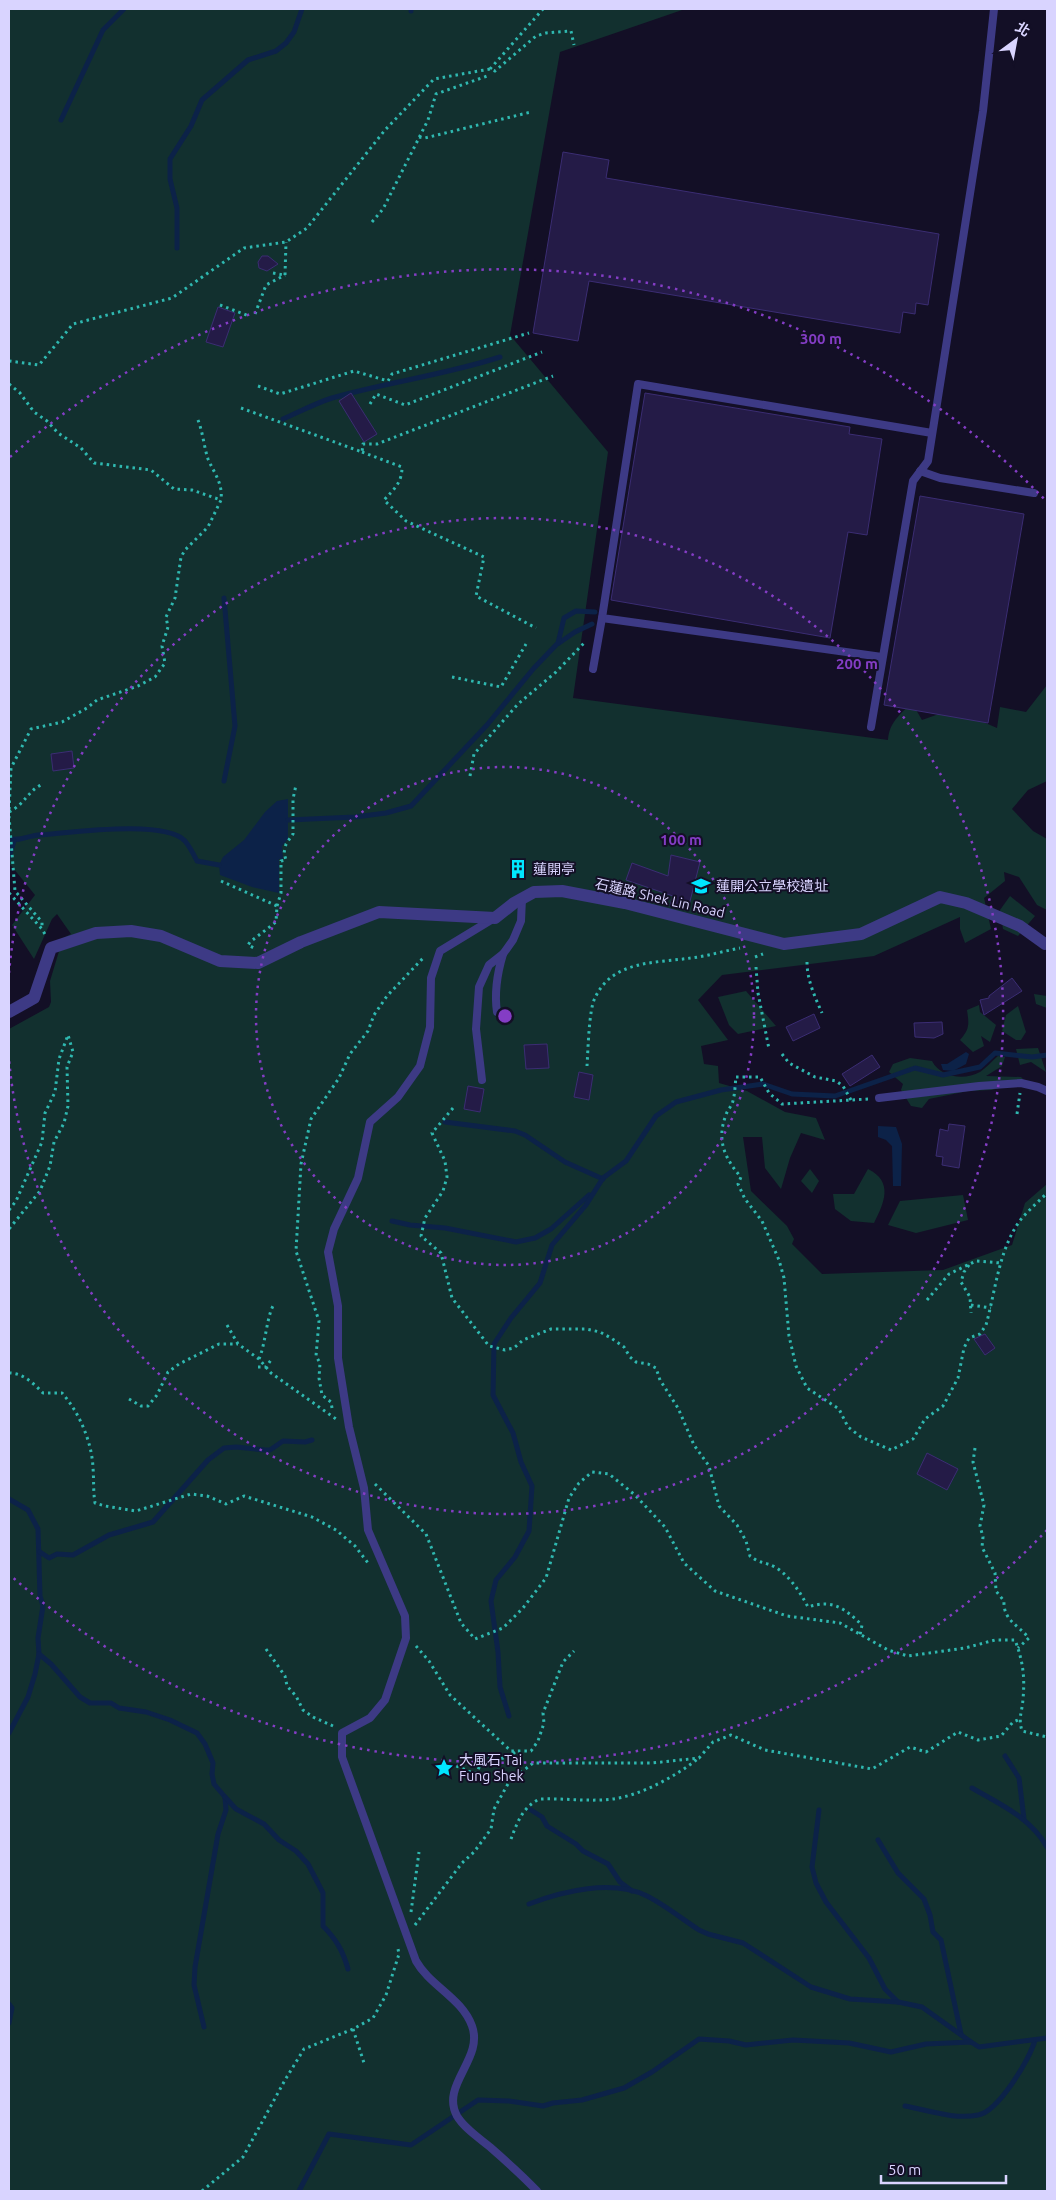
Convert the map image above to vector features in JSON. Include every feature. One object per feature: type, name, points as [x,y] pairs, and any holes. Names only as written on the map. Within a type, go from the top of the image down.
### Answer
[{"type":"street","name":"石蓮路 Shek Lin Road","points":[[495,918],[522,898],[534,892],[562,891],[626,903],[784,944],[861,934],[940,897],[966,903],[1020,926],[1045,944],[1047,943]]},
{"type":"street","points":[[9,1012],[34,998],[51,948],[96,933],[131,931],[161,936],[220,961],[258,962],[301,942],[379,912],[495,918]]},
{"type":"lane","points":[[871,726],[912,482],[928,461],[983,111],[994,9]]},
{"type":"lane","points":[[593,669],[638,384],[932,433]]},
{"type":"lane","points":[[920,471],[940,478],[1034,493]]},
{"type":"lane","points":[[601,622],[882,657]]},
{"type":"lane","points":[[497,1012],[494,998],[498,973],[504,954],[513,940],[521,921],[522,898]]},
{"type":"lane","points":[[495,918],[440,950],[431,978],[430,1027],[420,1066],[398,1097],[370,1122],[358,1178],[334,1229],[328,1252],[338,1306],[338,1358],[349,1428],[364,1488],[368,1530],[405,1616],[406,1634],[385,1700],[370,1718],[342,1733],[342,1758],[419,1965],[460,2008],[473,2029],[474,2050],[453,2098],[456,2114],[466,2127],[537,2191]]},
{"type":"lane","points":[[482,1080],[476,1029],[479,986],[489,965],[504,954]]},
{"type":"lane","points":[[879,1098],[978,1086],[1021,1083],[1047,1091]]},
{"type":"path","points":[[490,69],[543,9]]},
{"type":"path","points":[[9,361],[38,365],[73,324],[172,298],[244,248],[286,242],[306,228],[384,130],[434,79],[490,69],[495,71],[536,36],[546,33],[571,31],[574,45]]},
{"type":"path","points":[[372,222],[383,209],[428,120],[436,94],[490,75]]},
{"type":"path","points":[[418,137],[425,138],[531,112]]},
{"type":"path","points":[[285,275],[286,242]]},
{"type":"path","points":[[273,273],[285,275]]},
{"type":"path","points":[[255,314],[266,285],[285,275]]},
{"type":"path","points":[[220,305],[249,316]]},
{"type":"path","points":[[258,386],[280,394],[354,371],[388,381],[392,374],[529,333]]},
{"type":"path","points":[[370,404],[376,394],[405,405],[542,352]]},
{"type":"path","points":[[362,452],[363,444],[377,444],[553,376]]},
{"type":"path","points":[[9,384],[20,393],[34,412],[47,421],[58,433],[81,448],[94,463],[151,470],[174,488],[192,490],[221,500]]},
{"type":"path","points":[[241,408],[402,467],[402,476],[398,485],[384,500],[406,521],[484,557],[476,596],[536,628]]},
{"type":"path","points":[[42,929],[42,922],[15,891],[9,813],[11,768],[31,729],[62,722],[97,700],[138,686],[155,677],[165,662],[162,646],[168,627],[166,617],[175,598],[182,557],[208,526],[221,500],[222,490],[215,470],[208,459],[198,420]]},
{"type":"path","points":[[470,776],[474,754],[518,704],[556,672],[601,622]]},
{"type":"path","points":[[452,677],[501,688],[526,644]]},
{"type":"path","points":[[9,813],[24,802],[34,788],[41,785]]},
{"type":"path","points":[[273,955],[248,945],[276,922],[277,906],[281,893],[281,862],[286,860],[284,853],[286,844],[293,834],[293,799],[296,785]]},
{"type":"path","points":[[220,881],[277,906]]},
{"type":"path","points":[[9,893],[42,929],[51,948]]},
{"type":"path","points":[[587,1066],[594,999],[604,982],[624,969],[643,962],[692,958],[750,946],[760,938]]},
{"type":"path","points":[[349,1428],[334,1416],[331,1402],[322,1394],[319,1378],[320,1363],[316,1356],[319,1322],[296,1251],[301,1164],[311,1119],[339,1078],[350,1054],[368,1031],[374,1014],[386,996],[427,954],[440,950]]},
{"type":"path","points":[[807,962],[807,970],[814,994],[822,1013]]},
{"type":"path","points":[[756,967],[758,993],[769,1049]]},
{"type":"path","points":[[9,1210],[16,1202],[42,1142],[45,1114],[55,1092],[59,1059],[68,1035],[73,1052],[66,1067],[68,1106],[64,1123],[54,1142],[50,1166],[40,1191],[9,1229]]},
{"type":"path","points":[[782,1054],[789,1063],[814,1077],[836,1081],[843,1086],[851,1100]]},
{"type":"path","points":[[879,1098],[782,1104],[770,1093],[760,1077],[736,1076],[732,1104],[725,1116],[722,1135],[724,1154],[741,1177],[738,1184],[745,1199],[762,1221],[779,1260],[784,1278],[789,1336],[796,1366],[807,1388],[838,1409],[848,1427],[861,1437],[891,1450],[914,1439],[926,1418],[943,1406],[958,1378],[964,1348],[970,1338],[980,1334],[986,1325],[1003,1254],[1022,1218],[1047,1193]]},
{"type":"path","points":[[1017,1114],[1022,1086]]},
{"type":"path","points":[[453,1108],[432,1132],[445,1161],[447,1177],[443,1191],[425,1218],[420,1236],[441,1254],[452,1298],[468,1322],[489,1346],[498,1350],[514,1348],[523,1340],[551,1329],[586,1329],[600,1332],[624,1347],[630,1357],[636,1362],[648,1364],[656,1368],[660,1380],[678,1408],[694,1445],[708,1466],[719,1506],[737,1525],[746,1541],[750,1556],[763,1564],[774,1567],[788,1578],[800,1591],[808,1607],[820,1603],[834,1604],[853,1616],[862,1625],[860,1635]]},
{"type":"path","points":[[926,1300],[949,1274],[976,1261],[1001,1263]]},
{"type":"path","points":[[969,1265],[964,1272],[961,1282],[970,1297],[971,1313]]},
{"type":"path","points":[[259,1358],[264,1346],[270,1309],[276,1303]]},
{"type":"path","points":[[971,1305],[991,1308]]},
{"type":"path","points":[[228,1325],[238,1344],[259,1358],[271,1374],[349,1428]]},
{"type":"path","points":[[130,1399],[141,1406],[148,1406],[157,1395],[168,1372],[179,1364],[219,1344],[238,1344]]},
{"type":"path","points":[[266,1367],[271,1360]]},
{"type":"path","points":[[258,1367],[266,1367]]},
{"type":"path","points":[[9,1373],[15,1373],[30,1380],[43,1393],[62,1393],[74,1406],[91,1451],[92,1485],[95,1503],[136,1511],[191,1494],[207,1496],[226,1504],[244,1496],[252,1500],[269,1502],[312,1517],[336,1530],[355,1546],[374,1571],[388,1578]]},
{"type":"path","points":[[975,1448],[974,1462],[984,1505],[980,1526],[983,1537],[982,1547],[996,1574],[996,1591],[1004,1601],[1004,1611],[1010,1622],[1019,1627],[1029,1638],[1018,1648]]},
{"type":"path","points":[[357,1458],[375,1483],[426,1534],[461,1623],[475,1639],[503,1628],[523,1608],[546,1578],[569,1498],[579,1483],[592,1472],[609,1474],[635,1495],[665,1527],[684,1562],[715,1591],[787,1616],[840,1623],[888,1650],[908,1656],[947,1651],[994,1640],[1015,1640],[1023,1660],[1023,1700],[1018,1720],[1022,1731],[1047,1737]]},
{"type":"path","points":[[406,1634],[430,1661],[450,1695],[511,1751],[516,1752],[530,1751],[538,1741],[544,1722],[543,1713],[563,1662],[574,1651]]},
{"type":"path","points":[[266,1649],[303,1710],[313,1717],[329,1723],[342,1733]]},
{"type":"path","points":[[511,1839],[522,1813],[532,1802],[540,1799],[614,1799],[652,1786],[682,1771],[699,1758],[713,1742],[731,1735],[765,1750],[872,1769],[910,1747],[926,1752],[958,1732],[978,1740],[1001,1736],[1013,1722],[1018,1720]]},
{"type":"path","points":[[444,1768],[454,1764],[473,1774],[477,1773],[483,1756],[500,1760],[508,1758],[516,1752]]},
{"type":"path","points":[[408,1935],[462,1863],[474,1852],[491,1829],[494,1809],[509,1782],[533,1763],[652,1763],[699,1758]]},
{"type":"path","points":[[408,1935],[419,1852]]},
{"type":"path","points":[[202,2191],[243,2158],[304,2049],[353,2029],[373,2018],[386,1996],[398,1954],[397,1934],[408,1935]]},
{"type":"path","points":[[353,2029],[364,2062]]},
{"type":"green space","points":[[9,9],[685,9],[560,52],[510,335],[608,452],[573,698],[888,740],[893,724],[899,715],[912,703],[922,720],[953,709],[997,728],[1000,707],[1026,712],[1047,685],[1047,781],[1028,790],[1012,809],[1033,831],[1047,839],[1047,910],[1037,905],[1019,877],[1004,872],[1005,881],[984,898],[991,929],[965,943],[960,929],[960,917],[874,956],[722,975],[698,1000],[728,1040],[701,1046],[704,1064],[718,1066],[719,1083],[747,1091],[785,1112],[816,1118],[825,1140],[801,1133],[790,1158],[781,1189],[765,1168],[762,1137],[743,1137],[751,1191],[787,1226],[794,1239],[792,1244],[822,1274],[943,1270],[1012,1245],[1025,1203],[1047,1184],[1047,2191],[9,2191],[9,1029],[49,1007],[51,1002],[50,981],[63,938],[71,934],[57,914],[52,919],[34,959],[12,925],[35,895],[9,863],[9,853],[13,852],[9,846]]},
{"type":"green space","points":[[1010,896],[1035,916],[1018,936],[1003,929],[1000,910]]},
{"type":"green space","points":[[746,991],[776,1026],[738,1034],[729,1025],[718,997]]},
{"type":"green space","points":[[1034,994],[1047,996],[1047,1008],[1036,1004]]},
{"type":"green space","points":[[979,1005],[980,1012],[996,1025],[990,1042],[981,1036],[984,1046],[973,1052],[960,1040],[966,1033],[968,1026],[967,1010]]},
{"type":"green space","points":[[1018,1006],[1026,1032],[1021,1040],[1016,1040],[1002,1031],[1006,1015]]},
{"type":"green space","points":[[1038,1048],[1046,1072],[1031,1062],[1020,1065],[1016,1049]]},
{"type":"green space","points":[[998,1056],[1005,1057],[1002,1066],[986,1076],[1021,1077],[1024,1080],[992,1090],[968,1091],[929,1099],[922,1108],[911,1106],[901,1090],[903,1084],[889,1072],[893,1064],[910,1058],[932,1061],[941,1071],[953,1076],[974,1075],[984,1069]]},
{"type":"green space","points":[[810,1169],[819,1181],[812,1193],[801,1181]]},
{"type":"green space","points":[[868,1169],[876,1174],[884,1187],[881,1208],[874,1223],[851,1221],[835,1209],[833,1194],[854,1194]]},
{"type":"green space","points":[[963,1195],[968,1220],[916,1233],[888,1225],[900,1201]]},
{"type":"water","points":[[288,799],[288,839],[282,846],[283,859],[279,859],[279,893],[252,887],[220,875],[219,865],[223,857],[244,840],[265,812],[277,801]]},
{"type":"water","points":[[966,1052],[969,1054],[966,1064],[953,1071],[943,1070],[941,1064],[947,1064]]},
{"type":"water","points":[[878,1126],[896,1127],[902,1144],[901,1186],[893,1186],[892,1146],[886,1140],[878,1137]]},
{"type":"building","points":[[563,152],[609,160],[606,178],[939,234],[928,305],[916,303],[915,314],[903,312],[900,333],[589,281],[578,341],[533,333]]},
{"type":"building","points":[[262,256],[268,256],[278,264],[267,271],[259,268],[258,262]]},
{"type":"building","points":[[218,307],[235,313],[223,347],[206,342]]},
{"type":"building","points":[[351,393],[377,434],[364,442],[339,401]]},
{"type":"building","points":[[645,393],[850,427],[849,434],[882,439],[867,535],[848,532],[830,638],[611,600]]},
{"type":"building","points":[[920,496],[1024,514],[988,723],[884,705]]},
{"type":"building","points":[[72,751],[74,768],[53,771],[51,754]]},
{"type":"building","points":[[671,855],[700,862],[688,909],[670,905],[673,896],[626,880],[632,863],[668,876]]},
{"type":"building","points":[[1012,978],[1022,991],[984,1015],[980,1000],[989,998],[989,996]]},
{"type":"building","points":[[814,1014],[820,1028],[793,1041],[786,1027]]},
{"type":"building","points":[[942,1022],[943,1034],[934,1038],[915,1037],[914,1023]]},
{"type":"building","points":[[547,1044],[549,1068],[526,1069],[524,1045]]},
{"type":"building","points":[[872,1055],[880,1067],[850,1086],[842,1074]]},
{"type":"building","points":[[579,1072],[593,1075],[589,1100],[574,1097]]},
{"type":"building","points":[[468,1086],[484,1089],[480,1112],[464,1109]]},
{"type":"building","points":[[949,1124],[965,1126],[959,1168],[942,1165],[943,1157],[936,1156],[940,1129],[948,1131]]},
{"type":"building","points":[[985,1334],[995,1348],[985,1355],[974,1339]]},
{"type":"building","points":[[927,1453],[958,1469],[947,1490],[917,1474]]},
{"type":"waterway","points":[[61,120],[103,30],[124,9]]},
{"type":"waterway","points":[[177,248],[177,208],[170,179],[170,159],[191,126],[202,100],[248,60],[276,51],[286,43],[294,32],[302,9]]},
{"type":"waterway","points":[[283,419],[332,398],[458,369],[500,357]]},
{"type":"waterway","points":[[224,598],[235,726],[224,781]]},
{"type":"waterway","points":[[288,820],[355,817],[386,813],[411,806],[487,725],[534,668],[558,643],[564,618],[576,611],[595,612]]},
{"type":"waterway","points":[[559,643],[575,632],[592,624]]},
{"type":"waterway","points":[[9,838],[19,839],[38,835],[93,830],[158,830],[174,834],[185,841],[197,861],[219,865]]},
{"type":"waterway","points":[[9,857],[14,841]]},
{"type":"waterway","points":[[509,1716],[500,1687],[498,1652],[491,1601],[496,1580],[515,1557],[529,1531],[532,1486],[521,1462],[513,1433],[493,1395],[494,1344],[511,1318],[540,1283],[552,1245],[586,1205],[603,1178],[626,1161],[656,1116],[676,1102],[721,1090],[763,1084],[792,1094],[835,1096],[915,1068],[943,1075],[980,1067],[995,1053],[1032,1057],[1047,1055]]},
{"type":"waterway","points":[[445,1122],[515,1131],[525,1135],[565,1162],[603,1179]]},
{"type":"waterway","points":[[392,1221],[410,1225],[445,1228],[516,1242],[535,1238],[551,1229],[589,1195]]},
{"type":"waterway","points":[[40,1552],[49,1558],[57,1554],[73,1555],[109,1535],[153,1522],[208,1460],[224,1448],[236,1447],[270,1450],[283,1441],[305,1442],[312,1440]]},
{"type":"waterway","points":[[9,1499],[28,1510],[38,1529],[40,1596],[43,1606],[38,1638],[39,1654],[35,1674],[28,1697],[9,1733]]},
{"type":"waterway","points":[[39,1654],[51,1664],[80,1697],[90,1703],[111,1703],[119,1708],[146,1712],[170,1720],[197,1733],[205,1744],[213,1763],[212,1774],[214,1784],[225,1797],[226,1810],[218,1834],[195,1967],[194,1985],[204,2027]]},
{"type":"waterway","points":[[1005,1756],[1019,1778],[1024,1819]]},
{"type":"waterway","points":[[972,1788],[1024,1820],[1047,1847]]},
{"type":"waterway","points":[[225,1797],[236,1809],[264,1824],[279,1840],[296,1851],[308,1864],[323,1893],[323,1926],[338,1946],[348,1969]]},
{"type":"waterway","points":[[531,1810],[542,1817],[547,1826],[576,1844],[583,1851],[608,1864],[620,1882],[632,1891]]},
{"type":"waterway","points":[[819,1810],[812,1867],[816,1883],[826,1902],[869,1958],[885,1989],[898,2002]]},
{"type":"waterway","points":[[878,1840],[898,1873],[924,1899],[930,1915],[933,1932],[941,1940],[961,2034]]},
{"type":"waterway","points":[[529,1904],[572,1891],[603,1888],[619,1888],[633,1891],[654,1900],[699,1930],[743,1943],[811,1987],[850,1999],[898,2002],[922,2007],[971,2042]]},
{"type":"waterway","points":[[9,2004],[12,2008],[9,2023]]},
{"type":"waterway","points":[[299,2191],[329,2134],[411,2145],[478,2100],[509,2101],[543,2106],[582,2100],[624,2088],[652,2072],[699,2039],[729,2041],[746,2045],[793,2040],[849,2043],[891,2052],[926,2044],[971,2042],[979,2047],[1047,2038]]},
{"type":"waterway","points":[[905,2106],[960,2116],[978,2115],[986,2112],[995,2105],[1012,2084],[1027,2059],[1035,2040]]},
{"type":"place","name":"蓮開亭","points":[[518,869]]},
{"type":"place","name":"蓮開公立學校遺址","points":[[701,886]]},
{"type":"place","name":"大風石 Tai Fung Shek","points":[[444,1768]]}]
